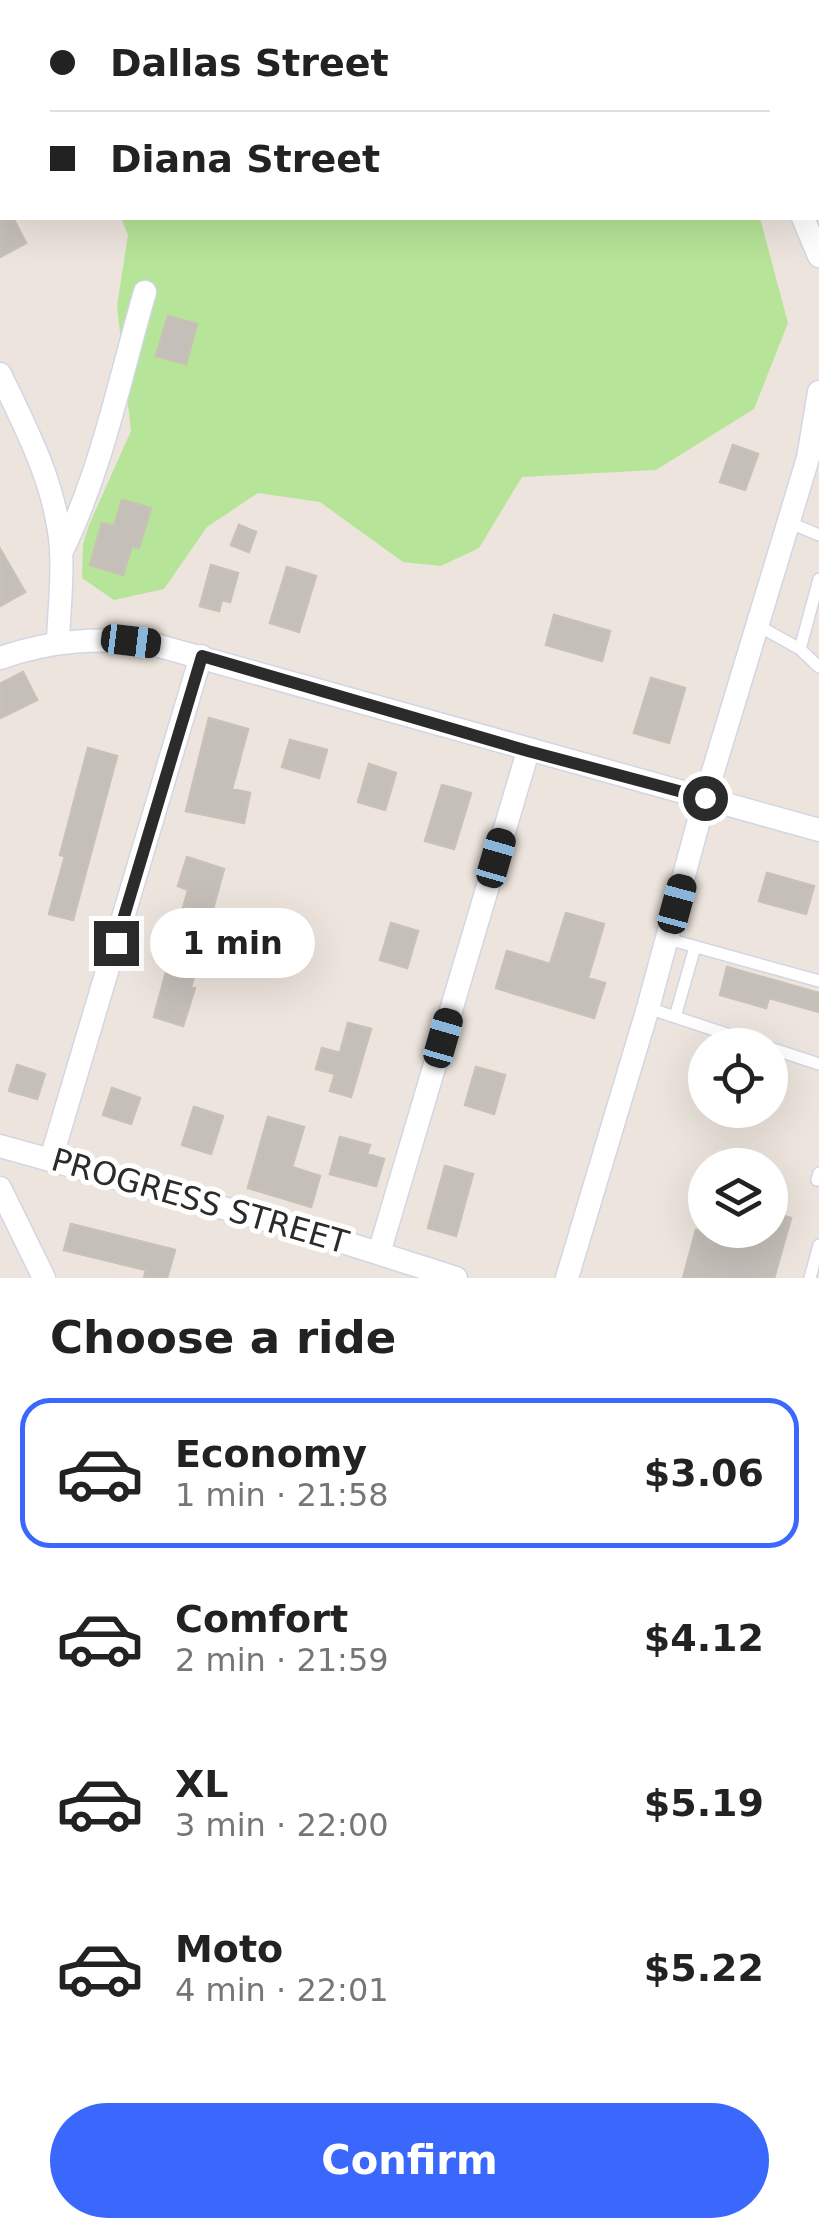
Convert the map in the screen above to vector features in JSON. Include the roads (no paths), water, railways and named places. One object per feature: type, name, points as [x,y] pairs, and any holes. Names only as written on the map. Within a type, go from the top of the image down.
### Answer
[{"type":"street","points":[[804,220],[819,256]]},
{"type":"street","points":[[61,553],[83,508],[103,452],[144,292]]},
{"type":"street","points":[[0,374],[36,447],[50,488],[61,553],[58,642]]},
{"type":"street","points":[[567,1278],[808,458],[819,392]]},
{"type":"street","points":[[0,658],[58,642],[110,638],[152,644],[819,830]]},
{"type":"street","points":[[51,1158],[202,656]]},
{"type":"street","points":[[379,1253],[528,751]]},
{"type":"street","name":"PROGRESS STREET","points":[[0,1146],[456,1278]]},
{"type":"street","points":[[0,1188],[44,1278]]},
{"type":"lane","points":[[788,522],[819,534]]},
{"type":"lane","points":[[800,648],[819,580]]},
{"type":"lane","points":[[757,625],[800,648],[819,667]]},
{"type":"lane","points":[[668,939],[819,982]]},
{"type":"lane","points":[[675,1017],[695,947]]},
{"type":"lane","points":[[648,1008],[708,1028]]},
{"type":"lane","points":[[788,1054],[819,1064]]},
{"type":"lane","points":[[810,1278],[819,1244]]}]
